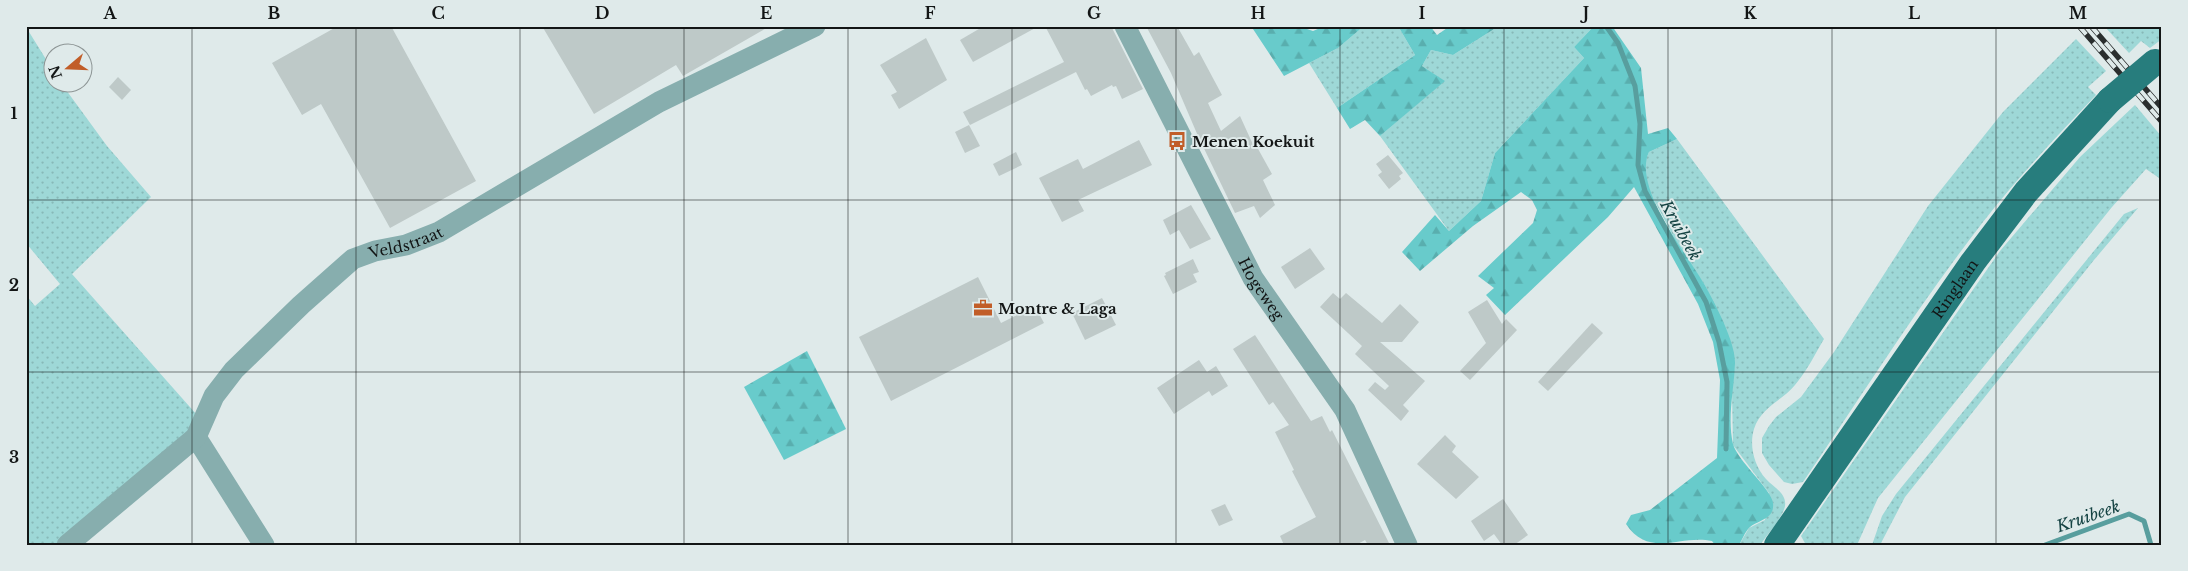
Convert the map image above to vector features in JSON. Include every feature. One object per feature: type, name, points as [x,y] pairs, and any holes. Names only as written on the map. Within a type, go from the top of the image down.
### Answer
[{"type":"main road","name":"Ringlaan","points":[[1777,545],[1972,262],[2026,192],[2110,100],[2158,59]]},
{"type":"street","name":"Veldstraat","points":[[67,545],[196,437],[214,396],[234,370],[301,305],[353,259],[375,251],[406,245],[439,232],[659,102],[815,26]]},
{"type":"street","name":"Hogeweg","points":[[1126,26],[1253,278],[1345,410],[1408,545]]},
{"type":"street","points":[[196,437],[264,545]]},
{"type":"shaded area","points":[[1364,26],[1398,26],[1415,55],[1337,108],[1309,63],[1338,48]]},
{"type":"shaded area","points":[[1499,26],[1594,26],[1574,47],[1584,58],[1495,153],[1481,201],[1449,231],[1380,136],[1444,81],[1422,66],[1431,50],[1453,55]]},
{"type":"shaded area","points":[[2104,26],[2162,26],[2162,39],[2150,48],[2141,41],[2129,53]]},
{"type":"shaded area","points":[[26,27],[42,53],[42,92],[68,92],[107,146],[151,197],[72,274],[197,415],[187,433],[58,545],[26,545],[26,295],[35,306],[60,284],[26,243]]},
{"type":"shaded area","points":[[2076,39],[2106,71],[2088,87],[2096,95],[2052,141],[1983,222],[1913,318],[1803,482],[1792,484],[1784,482],[1769,465],[1762,453],[1762,438],[1769,426],[1776,417],[1801,397],[1834,352],[1928,206],[2003,112]]},
{"type":"shaded area","points":[[2135,105],[2162,137],[2162,180],[2146,169],[2112,207],[1878,498],[1857,545],[1806,545],[1801,536],[2000,251],[2080,157]]},
{"type":"shaded area","points":[[1677,139],[1824,339],[1799,380],[1790,391],[1762,415],[1754,429],[1752,448],[1758,468],[1766,479],[1782,494],[1785,501],[1784,510],[1760,545],[1739,545],[1749,528],[1765,520],[1769,493],[1733,445],[1732,390],[1735,363],[1706,287],[1678,245],[1647,187],[1644,171],[1649,152]]},
{"type":"shaded area","points":[[2138,208],[2094,260],[1905,497],[1880,545],[1872,545],[1882,516],[1896,494],[2124,214]]},
{"type":"green space","points":[[1251,26],[1298,26],[1313,31],[1325,26],[1364,26],[1338,48],[1284,76]]},
{"type":"green space","points":[[1398,26],[1430,26],[1437,35],[1450,26],[1499,26],[1453,55],[1431,50],[1422,66],[1445,81],[1380,136],[1365,120],[1350,129],[1337,108],[1415,55]]},
{"type":"green space","points":[[1594,26],[1612,26],[1641,68],[1648,134],[1668,128],[1677,139],[1649,152],[1646,167],[1648,184],[1664,221],[1706,287],[1729,335],[1735,364],[1731,414],[1733,444],[1741,458],[1767,491],[1773,503],[1771,513],[1765,519],[1749,528],[1739,545],[1715,545],[1712,541],[1700,540],[1655,543],[1635,534],[1626,524],[1631,515],[1650,510],[1717,458],[1720,380],[1713,342],[1698,304],[1634,187],[1608,217],[1505,315],[1486,295],[1494,288],[1478,276],[1533,223],[1537,210],[1532,200],[1521,192],[1473,226],[1420,271],[1402,252],[1435,215],[1449,231],[1481,201],[1495,153],[1584,58],[1574,47]]},
{"type":"green space","points":[[807,351],[846,429],[784,460],[744,387]]},
{"type":"building","points":[[338,26],[391,26],[476,181],[390,228],[321,104],[302,115],[272,63]]},
{"type":"building","points":[[542,26],[770,26],[683,76],[676,65],[594,114]]},
{"type":"building","points":[[984,26],[1039,26],[973,62],[960,40]]},
{"type":"building","points":[[1045,26],[1111,26],[1143,89],[1122,99],[1116,86],[1113,87],[1112,85],[1091,96],[1087,89],[1085,90],[1076,72],[970,125],[963,112],[1064,62]]},
{"type":"building","points":[[1146,26],[1177,26],[1194,56],[1199,52],[1222,95],[1208,103],[1221,131],[1240,116],[1255,149],[1257,147],[1272,174],[1263,180],[1275,205],[1260,218],[1254,206],[1235,213],[1198,136],[1171,73]]},
{"type":"building","points":[[926,38],[947,80],[899,109],[891,95],[897,92],[880,65]]},
{"type":"building","points":[[118,77],[131,90],[122,100],[109,87]]},
{"type":"building","points":[[969,125],[980,146],[965,153],[955,132]]},
{"type":"building","points":[[1139,140],[1152,165],[1078,200],[1084,211],[1062,222],[1039,178],[1078,159],[1083,169]]},
{"type":"building","points":[[1016,152],[1022,165],[999,176],[993,164]]},
{"type":"building","points":[[1388,155],[1403,173],[1399,176],[1401,179],[1389,189],[1378,175],[1382,172],[1376,164]]},
{"type":"building","points":[[1191,205],[1211,239],[1190,249],[1179,230],[1170,235],[1163,220]]},
{"type":"building","points":[[1310,248],[1325,269],[1295,289],[1281,267]]},
{"type":"building","points":[[1193,259],[1199,272],[1193,274],[1197,282],[1173,294],[1164,276],[1166,275],[1165,273]]},
{"type":"building","points":[[978,277],[1001,323],[1035,306],[1044,323],[891,401],[859,337]]},
{"type":"building","points":[[1333,293],[1340,299],[1346,293],[1382,323],[1400,304],[1419,322],[1402,342],[1380,342],[1425,381],[1403,405],[1409,411],[1401,421],[1368,390],[1375,382],[1385,390],[1389,386],[1355,354],[1362,346],[1320,307]]},
{"type":"building","points":[[1102,298],[1116,325],[1085,340],[1072,313]]},
{"type":"building","points":[[1487,300],[1502,324],[1506,319],[1517,330],[1470,380],[1460,371],[1486,343],[1468,312]]},
{"type":"building","points":[[1592,323],[1603,333],[1548,391],[1538,382]]},
{"type":"building","points":[[1255,335],[1311,421],[1322,416],[1330,432],[1332,430],[1390,545],[1368,545],[1365,540],[1356,545],[1284,545],[1280,536],[1316,517],[1292,471],[1294,470],[1275,432],[1289,425],[1273,402],[1269,405],[1233,349]]},
{"type":"building","points":[[1199,360],[1207,372],[1216,366],[1228,386],[1212,396],[1209,391],[1174,414],[1157,388]]},
{"type":"building","points":[[1445,435],[1456,446],[1452,452],[1479,477],[1456,499],[1417,464]]},
{"type":"building","points":[[1503,499],[1528,535],[1514,545],[1502,545],[1494,534],[1484,541],[1471,521]]},
{"type":"building","points":[[1225,504],[1233,520],[1219,526],[1211,510]]},
{"type":"waterway","name":"Kruibeek","points":[[1606,26],[1618,43],[1635,86],[1640,124],[1638,165],[1645,191],[1706,302],[1719,342],[1727,382],[1726,449]]},
{"type":"waterway","name":"Kruibeek","points":[[2045,545],[2129,514],[2144,521],[2151,545]]},
{"type":"railway","points":[[2079,26],[2162,122]]},
{"type":"railway","points":[[2091,26],[2162,108]]},
{"type":"place","name":"Menen Koekuit","points":[[1177,141]]},
{"type":"place","name":"Montre & Laga","points":[[983,308]]}]
